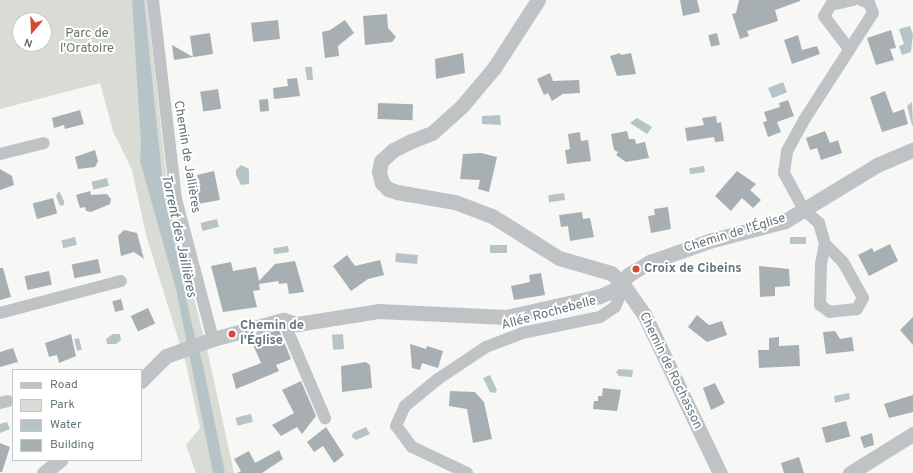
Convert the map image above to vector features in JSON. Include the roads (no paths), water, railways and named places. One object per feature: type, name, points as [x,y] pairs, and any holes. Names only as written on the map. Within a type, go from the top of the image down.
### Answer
[{"type":"street","name":"Chemin de Jallières","points":[[153,0],[176,199],[209,341]]},
{"type":"street","name":"Chemin de Rochasson","points":[[538,0],[489,75],[462,106],[432,133],[411,140],[393,150],[381,161],[379,172],[382,182],[388,189],[397,192],[455,202],[492,216],[560,258],[610,273],[623,284],[644,314],[663,350],[720,473]]},
{"type":"street","points":[[849,49],[824,16],[831,5],[852,0]]},
{"type":"street","points":[[826,244],[821,264],[820,305],[830,312],[857,309],[863,298],[843,262],[826,244],[819,223],[804,210],[784,173],[787,151],[849,49],[873,13],[868,3],[860,0]]},
{"type":"street","points":[[0,154],[44,142]]},
{"type":"street","name":"Chemin de l'Église","points":[[142,380],[166,356],[209,341],[283,320],[297,324],[378,312],[506,317],[600,296],[616,289],[623,284],[628,275],[650,262],[709,241],[785,221],[877,165],[913,150]]},
{"type":"street","points":[[0,313],[121,281]]},
{"type":"street","name":"Allée Rochebelle","points":[[467,473],[412,447],[396,426],[405,406],[438,378],[486,347],[522,334],[600,317],[615,307],[623,284]]},
{"type":"street","points":[[283,320],[325,418]]},
{"type":"street","points":[[850,473],[913,434]]},
{"type":"street","points":[[44,473],[59,461]]},
{"type":"water","points":[[132,0],[144,0],[164,196],[193,329],[203,365],[225,473],[213,473],[176,289],[140,161],[141,143]]},
{"type":"water","points":[[910,26],[913,34],[911,52],[902,55],[899,46],[904,44],[899,29]]},
{"type":"water","points":[[305,67],[312,67],[313,80],[307,80]]},
{"type":"water","points":[[783,82],[787,92],[772,98],[768,88]]},
{"type":"water","points":[[912,102],[913,125],[907,106]]},
{"type":"water","points":[[500,115],[501,125],[482,124],[482,116]]},
{"type":"water","points":[[637,118],[652,127],[647,134],[630,123]]},
{"type":"water","points":[[241,165],[249,169],[249,184],[241,185],[236,175],[236,170]]},
{"type":"water","points":[[704,166],[705,172],[690,174],[689,168]]},
{"type":"water","points":[[107,178],[109,186],[93,190],[91,182]]},
{"type":"water","points":[[59,191],[64,201],[64,205],[60,206],[56,196]]},
{"type":"water","points":[[564,193],[565,200],[549,202],[548,195]]},
{"type":"water","points":[[217,219],[219,227],[202,231],[201,223]]},
{"type":"water","points":[[75,237],[77,245],[63,248],[61,240]]},
{"type":"water","points":[[790,237],[806,237],[806,244],[790,244]]},
{"type":"water","points":[[490,245],[507,245],[507,253],[490,253]]},
{"type":"water","points":[[288,246],[289,252],[274,254],[273,248]]},
{"type":"water","points":[[396,253],[418,255],[417,264],[395,262]]},
{"type":"water","points":[[113,334],[120,334],[121,340],[116,344],[107,344],[106,339]]},
{"type":"water","points":[[343,334],[344,349],[333,350],[332,335]]},
{"type":"water","points":[[79,338],[82,350],[77,351],[74,339]]},
{"type":"water","points":[[619,369],[633,370],[632,377],[619,376],[616,372]]},
{"type":"water","points":[[490,375],[497,390],[495,393],[490,392],[483,378]]},
{"type":"water","points":[[849,393],[850,399],[835,403],[834,396]]},
{"type":"water","points":[[251,414],[253,422],[237,426],[235,418]]},
{"type":"water","points":[[7,422],[10,429],[0,433],[0,424]]},
{"type":"water","points":[[366,427],[370,434],[356,440],[352,437],[353,433]]},
{"type":"place","name":"Croix de Cibeins","points":[[636,269]]},
{"type":"place","name":"Chemin de l'Église","points":[[232,334]]},
{"type":"park label","name":"Parc de l'Oratoire","points":[[87,42]]},
{"type":"water label","name":"Torrent des Jaillières","points":[[178,236]]}]
